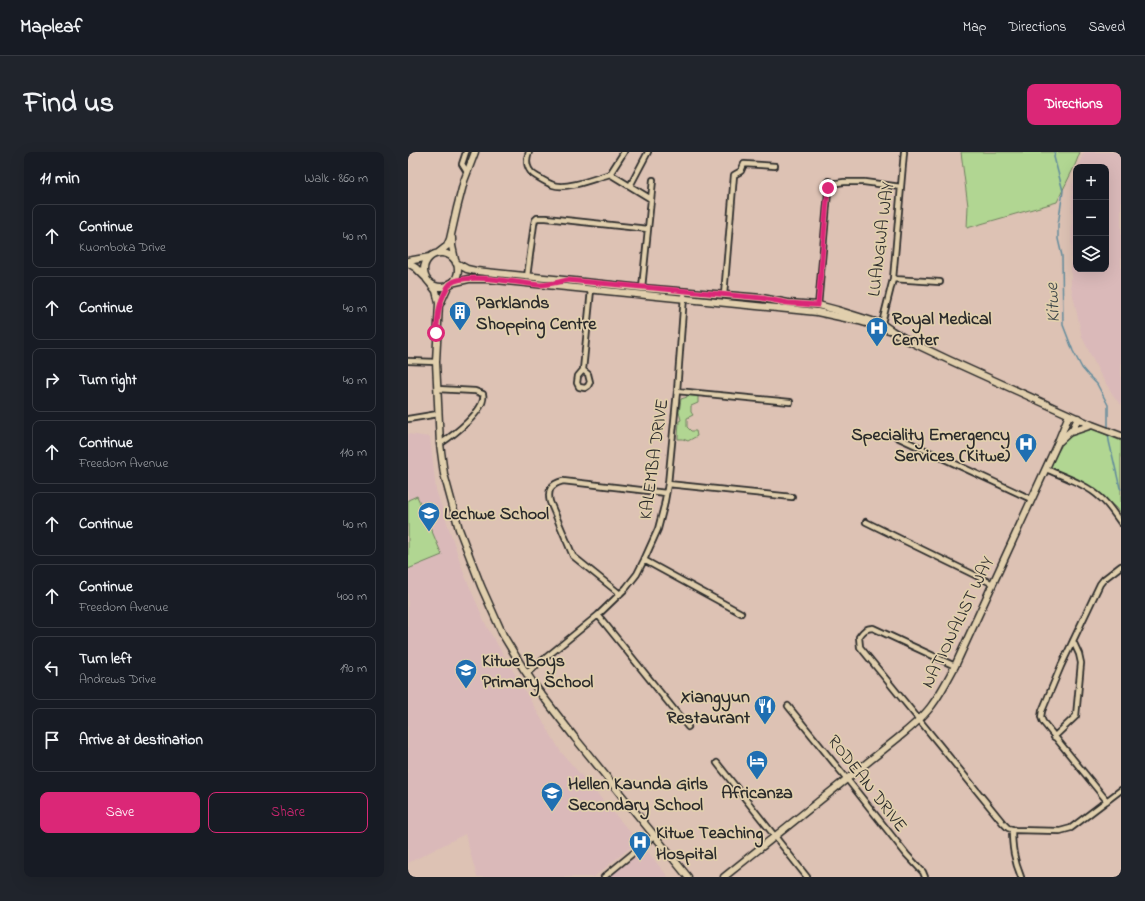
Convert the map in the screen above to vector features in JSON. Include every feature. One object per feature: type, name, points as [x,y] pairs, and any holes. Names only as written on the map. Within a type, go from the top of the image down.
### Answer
[{"type":"main road","points":[[408,262],[430,257],[447,246],[467,172],[475,152]]},
{"type":"main road","points":[[439,307],[457,271],[451,232]]},
{"type":"main road","points":[[438,253],[448,254],[455,262],[464,268],[476,272],[642,288],[684,295],[817,312],[881,326]]},
{"type":"main road","points":[[430,257],[427,260],[424,269],[428,280],[438,296],[439,307],[436,333],[436,362],[440,444],[444,474],[459,528],[481,586],[503,635],[527,673],[575,738],[688,877]]},
{"type":"main road","points":[[408,262],[434,285],[439,287],[475,278],[591,290],[684,295],[724,295],[762,298],[788,303],[818,305],[851,313],[892,331],[949,360],[1092,425],[1119,435]]},
{"type":"main road","points":[[541,285],[567,280]]},
{"type":"main road","name":"NATIONALIST WAY","points":[[724,877],[898,738],[919,720],[932,705],[955,666],[1046,469],[1069,414]]},
{"type":"main road","points":[[1058,442],[1074,427],[1078,418]]},
{"type":"main road","points":[[1069,433],[1092,425]]},
{"type":"street","points":[[466,152],[462,164],[467,172]]},
{"type":"street","points":[[528,152],[527,163],[529,170],[534,175],[552,185],[558,186],[574,184],[610,174],[624,152]]},
{"type":"street","points":[[630,186],[648,152]]},
{"type":"street","name":"LUANGWA WAY","points":[[881,326],[893,279],[904,152]]},
{"type":"street","points":[[724,295],[734,175],[741,171],[744,164],[775,166]]},
{"type":"street","points":[[610,174],[651,199]]},
{"type":"street","points":[[642,288],[653,180]]},
{"type":"street","points":[[817,312],[828,180]]},
{"type":"street","points":[[828,188],[832,184],[844,182],[864,182],[901,187]]},
{"type":"street","points":[[528,276],[534,224],[537,218],[648,229]]},
{"type":"street","points":[[893,279],[940,282]]},
{"type":"street","points":[[584,370],[591,290]]},
{"type":"street","name":"KALEMBA DRIVE","points":[[527,673],[598,615],[620,594],[637,574],[658,529],[668,484],[684,295]]},
{"type":"street","points":[[408,362],[436,362]]},
{"type":"street","points":[[437,389],[475,391],[483,394],[484,400],[481,407],[472,417],[455,433],[440,444]]},
{"type":"street","points":[[677,391],[790,402]]},
{"type":"street","points":[[408,419],[438,414]]},
{"type":"street","points":[[897,437],[1032,499]]},
{"type":"street","points":[[1046,469],[1085,487],[1096,494],[1103,500],[1121,523]]},
{"type":"street","points":[[620,594],[573,556],[550,502],[548,496],[549,491],[558,482],[563,481],[666,493]]},
{"type":"street","points":[[668,484],[792,497]]},
{"type":"street","points":[[866,522],[993,584]]},
{"type":"street","points":[[644,560],[741,612]]},
{"type":"street","points":[[1107,801],[1043,722],[1042,711],[1061,666],[1100,584],[1121,566]]},
{"type":"street","points":[[598,615],[688,727]]},
{"type":"street","points":[[955,666],[873,628],[863,631],[859,637],[860,648],[1003,823],[1012,829],[1066,830],[1071,828],[1121,790]]},
{"type":"street","points":[[1054,737],[1076,716],[1081,663],[1073,641]]},
{"type":"street","name":"RODEAN DRIVE","points":[[788,706],[926,877]]},
{"type":"street","points":[[717,763],[807,877]]},
{"type":"street","points":[[1012,829],[1015,862],[1020,877]]},
{"type":"street","points":[[604,877],[654,836]]},
{"type":"shaded area","points":[[1084,152],[1121,152],[1121,405],[1100,374],[1082,337],[1071,286],[1073,182],[1073,272],[1109,272],[1109,164],[1079,164]]},
{"type":"shaded area","points":[[408,434],[430,437],[436,490],[465,576],[487,627],[561,752],[638,841],[594,877],[477,877],[465,834],[408,863]]},
{"type":"shaded area","name":"Kitwe Teaching Hospital","points":[[643,846],[668,877],[606,877]]},
{"type":"green space","points":[[961,152],[1080,152],[1075,164],[1073,164],[1073,169],[1057,202],[967,228],[968,206]]},
{"type":"green space","points":[[686,394],[698,395],[698,403],[691,406],[691,412],[693,415],[687,418],[687,427],[691,431],[696,431],[697,436],[688,441],[678,439],[679,421],[681,420],[679,412],[681,399],[687,397]]},
{"type":"green space","points":[[1091,428],[1121,441],[1121,514],[1115,507],[1086,484],[1049,467],[1066,438]]},
{"type":"green space","points":[[417,496],[442,555],[408,569],[408,500]]},
{"type":"waterway","name":"Kitwe","points":[[1055,152],[1054,157],[1063,191],[1058,225],[1058,239],[1062,256],[1063,325],[1073,351],[1082,368],[1097,384],[1108,405],[1108,429]]},
{"type":"waterway","name":"Kitwe","points":[[1108,433],[1121,489]]},
{"type":"place","name":"Parklands Shopping Centre","points":[[460,332]]},
{"type":"place","name":"Royal Medical Center","points":[[877,348]]},
{"type":"place","name":"Speciality Emergency Services (Kitwe)","points":[[1026,464]]},
{"type":"place","name":"Lechwe School","points":[[429,532]]},
{"type":"place","name":"Kitwe Boys Primary School","points":[[466,690]]},
{"type":"place","name":"Xiangyun Restaurant","points":[[765,726]]},
{"type":"place","name":"Africanza","points":[[757,780]]},
{"type":"place","name":"Hellen Kaunda Girls Secondary School","points":[[552,812]]},
{"type":"place","name":"Kitwe Teaching Hospital","points":[[640,862]]},
{"type":"route","points":[[436,333],[439,307],[449,284],[475,278],[541,285],[567,280],[762,298],[788,303],[818,305],[828,188]]}]
